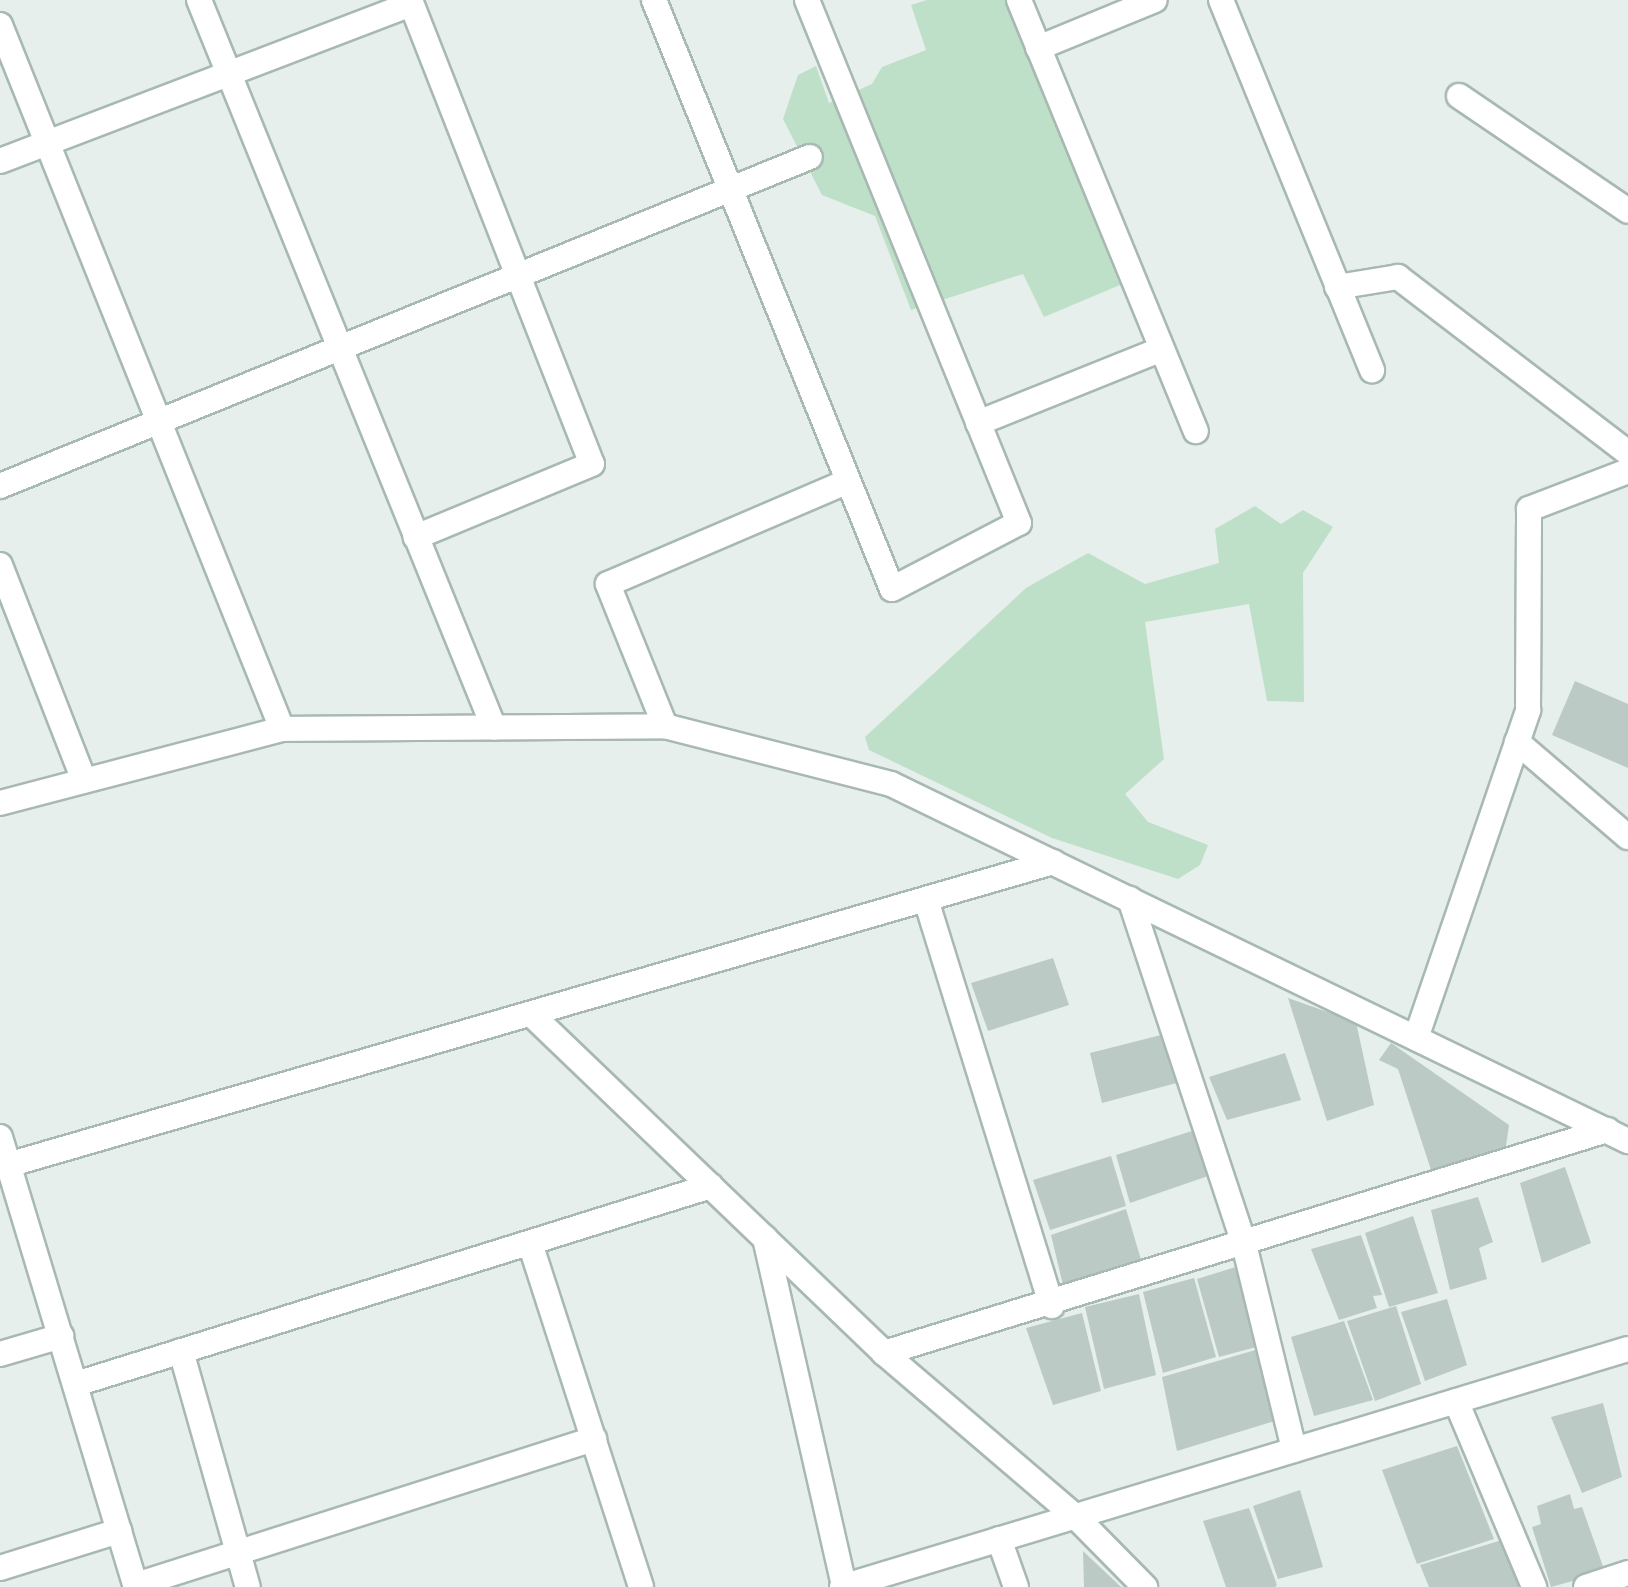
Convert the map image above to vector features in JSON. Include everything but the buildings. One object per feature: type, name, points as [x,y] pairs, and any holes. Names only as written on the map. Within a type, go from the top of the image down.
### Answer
[{"type":"street","points":[[199,0],[494,728]]},
{"type":"street","points":[[654,0],[892,589],[1019,523],[807,0]]},
{"type":"street","points":[[1019,0],[1196,431]]},
{"type":"street","points":[[1038,48],[1155,0]]},
{"type":"street","points":[[1221,0],[1372,370]]},
{"type":"street","points":[[0,161],[411,2],[592,464],[416,537]]},
{"type":"street","points":[[0,25],[282,729]]},
{"type":"street","points":[[1459,96],[1628,211]]},
{"type":"street","points":[[0,486],[810,157]]},
{"type":"street","points":[[1337,287],[1398,277],[1628,453]]},
{"type":"street","points":[[978,423],[1162,349]]},
{"type":"street","points":[[1416,1038],[1528,710],[1529,509],[1628,471]]},
{"type":"street","points":[[665,726],[608,584],[848,481]]},
{"type":"street","points":[[0,565],[84,780]]},
{"type":"street","points":[[0,803],[282,729],[665,726],[891,784],[1617,1135]]},
{"type":"street","points":[[1517,742],[1628,837]]},
{"type":"street","points":[[5,1162],[534,1017],[927,903],[1053,862]]},
{"type":"street","points":[[1130,899],[1243,1240],[1294,1450]]},
{"type":"street","points":[[927,903],[1052,1306]]},
{"type":"street","points":[[534,1017],[884,1353],[1075,1516],[1145,1587]]},
{"type":"street","points":[[884,1353],[1052,1306],[1243,1240],[1617,1135]]},
{"type":"street","points":[[0,1137],[5,1162],[136,1586],[594,1439]]},
{"type":"street","points":[[76,1384],[711,1186]]},
{"type":"street","points":[[765,1238],[843,1587],[1628,1349]]},
{"type":"street","points":[[530,1243],[641,1587]]},
{"type":"street","points":[[0,1354],[61,1336]]},
{"type":"street","points":[[181,1351],[248,1587]]},
{"type":"street","points":[[1456,1401],[1534,1587]]},
{"type":"street","points":[[0,1568],[119,1531]]},
{"type":"street","points":[[999,1539],[1016,1587]]},
{"type":"street","points":[[1586,1587],[1628,1573]]},
{"type":"green space","points":[[927,0],[1006,0],[1120,285],[1044,317],[1023,274],[911,310],[875,216],[822,195],[783,119],[798,75],[816,66],[829,103],[872,84],[882,67],[926,50],[911,5]]},
{"type":"green space","points":[[1255,506],[1281,524],[1303,510],[1333,527],[1303,573],[1304,702],[1267,701],[1249,604],[1145,622],[1164,759],[1125,794],[1148,822],[1208,845],[1200,865],[1178,879],[1052,838],[869,750],[865,737],[1026,588],[1088,553],[1145,584],[1219,563],[1215,529]]}]
